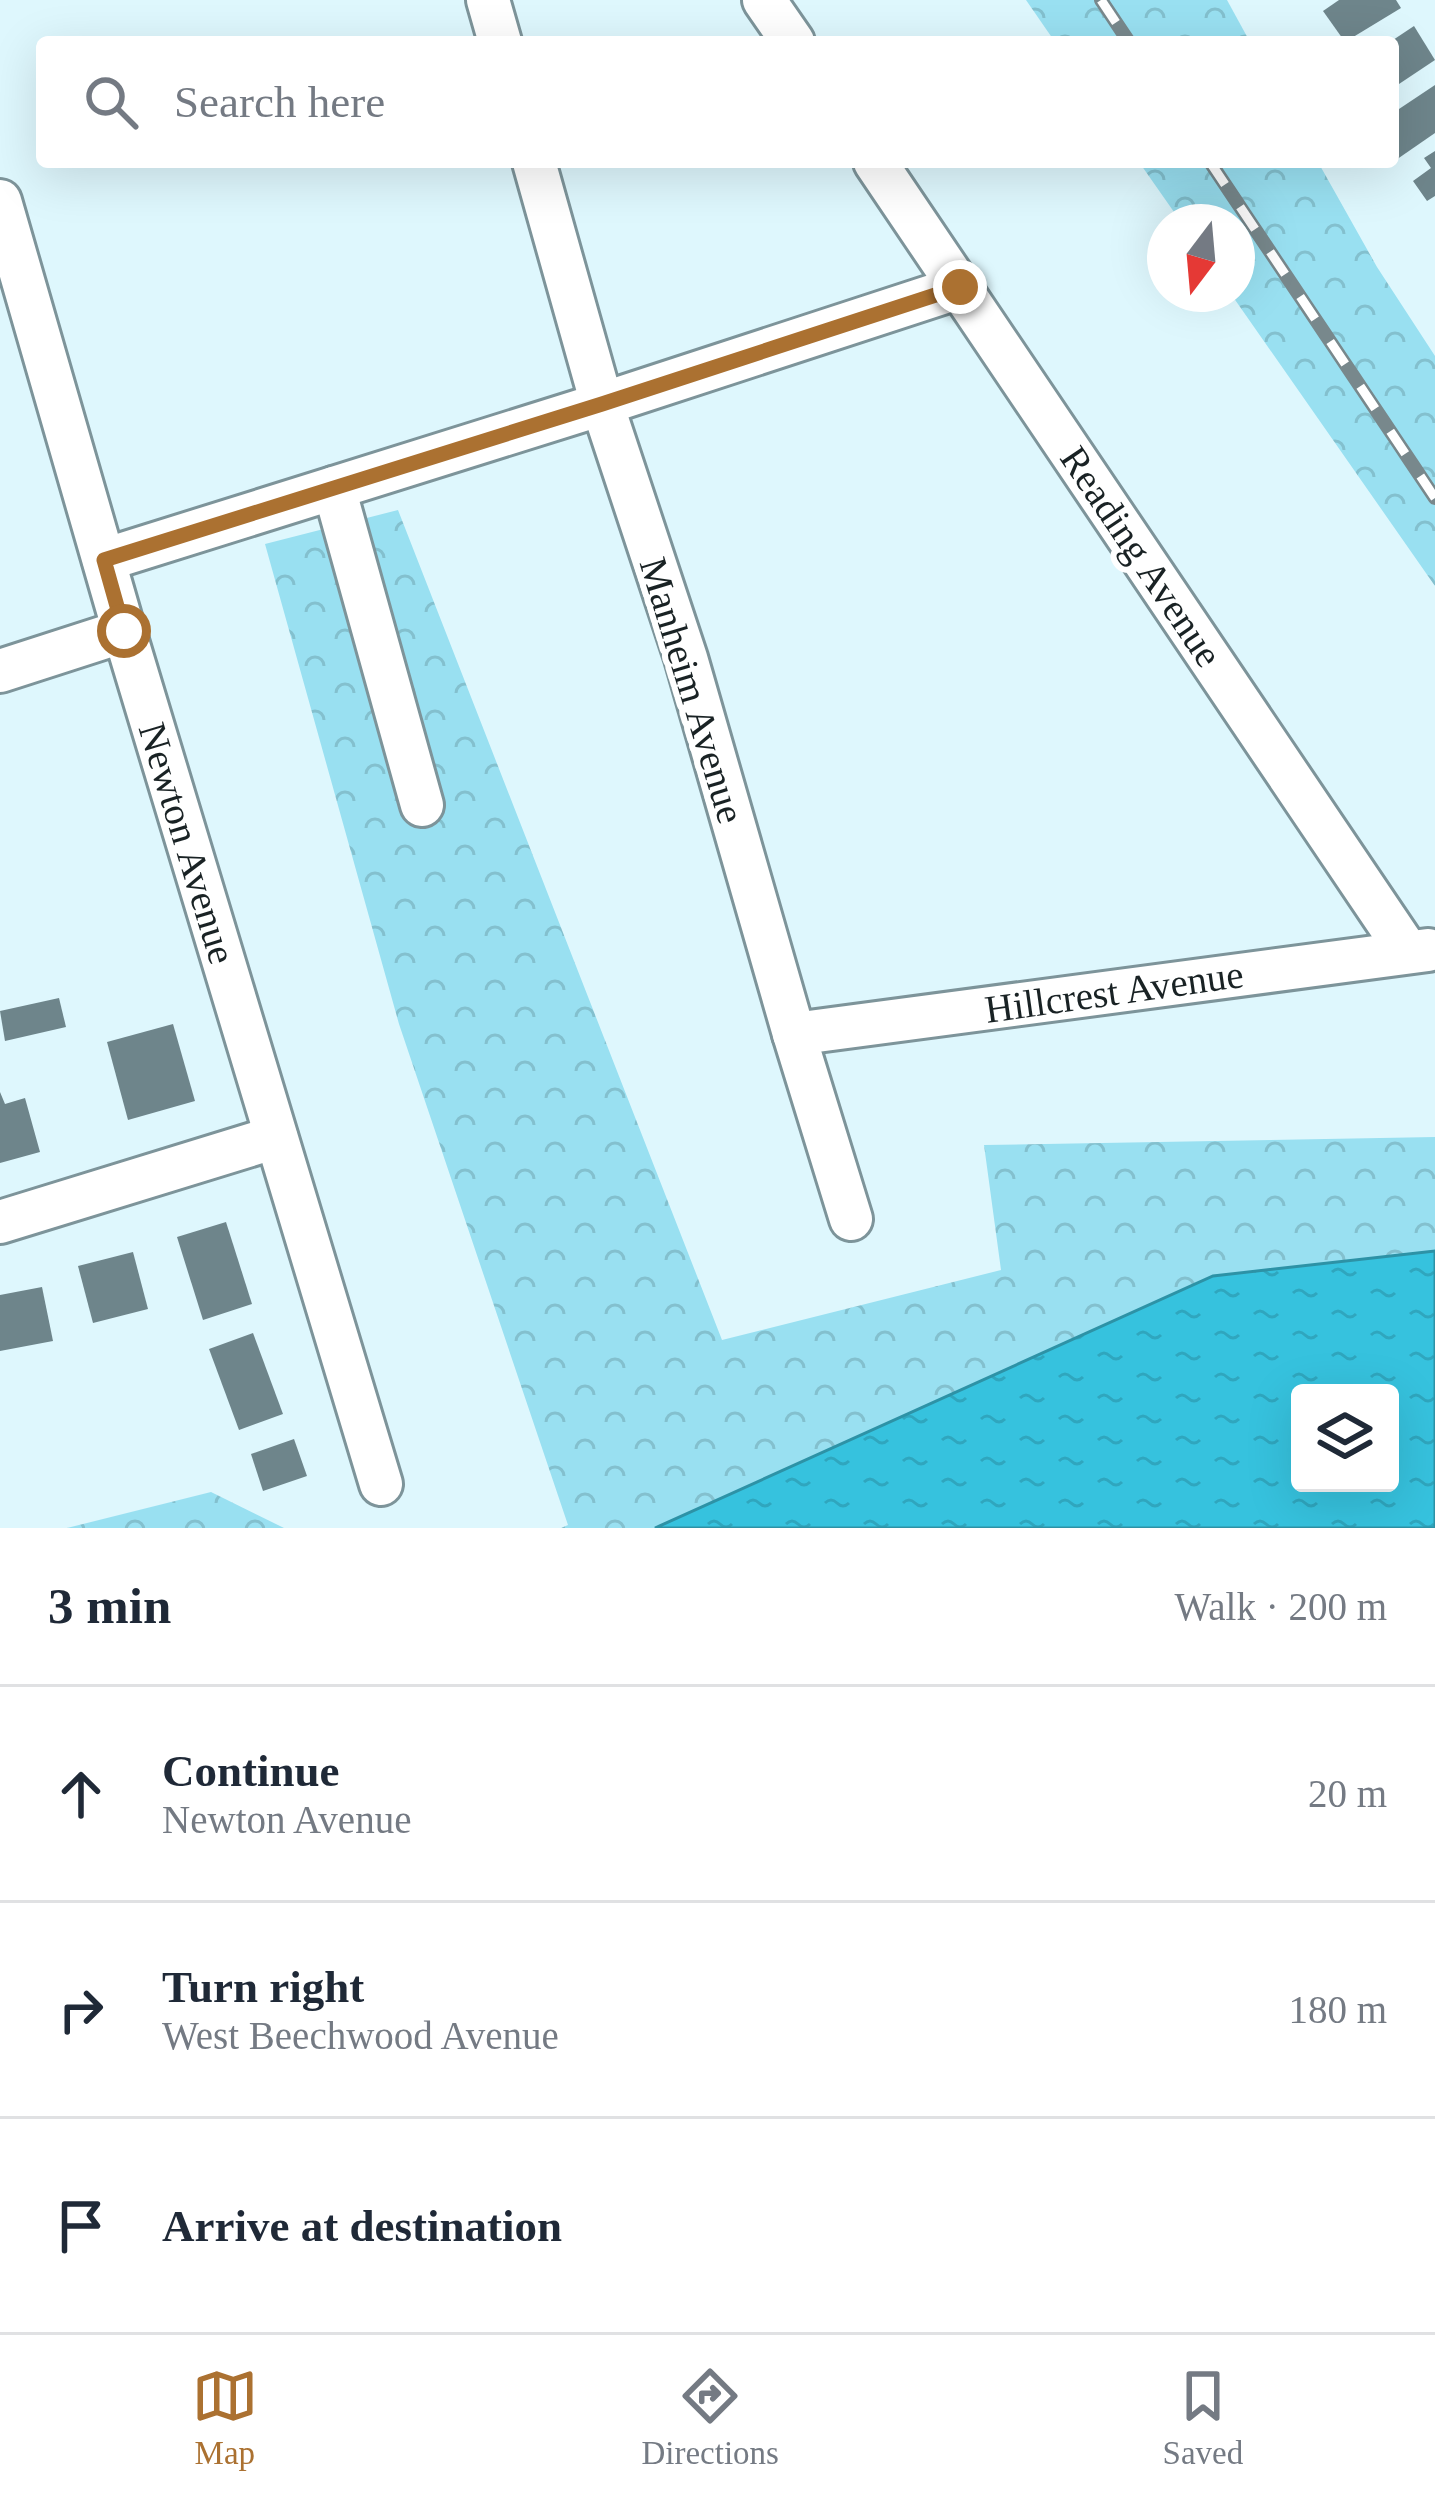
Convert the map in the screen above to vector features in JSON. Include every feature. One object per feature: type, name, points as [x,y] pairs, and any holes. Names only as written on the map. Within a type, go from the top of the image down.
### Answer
[{"type":"street","points":[[488,0],[498,36]]},
{"type":"street","points":[[764,0],[789,36]]},
{"type":"street","name":"Manheim Avenue","points":[[535,168],[602,404],[686,658],[851,1219]]},
{"type":"street","name":"Reading Avenue","points":[[879,168],[1421,950]]},
{"type":"street","name":"Newton Avenue","points":[[0,201],[381,1484]]},
{"type":"street","points":[[104,560],[960,287]]},
{"type":"street","points":[[334,488],[422,805]]},
{"type":"street","points":[[0,671],[124,631]]},
{"type":"street","name":"Hillcrest Avenue","points":[[794,1034],[1421,950]]},
{"type":"street","points":[[0,1222],[277,1137]]},
{"type":"green space","points":[[1026,0],[1227,0],[1247,36],[1051,36]]},
{"type":"green space","points":[[1143,168],[1321,168],[1377,267],[1435,356],[1435,586],[1244,312],[1255,312],[1255,204],[1168,204]]},
{"type":"green space","points":[[398,510],[722,1340],[1001,1270],[984,1145],[1435,1137],[1435,1251],[1213,1276],[655,1528],[561,1528],[568,1525],[399,1024],[265,544]]},
{"type":"green space","points":[[211,1492],[284,1528],[67,1528]]},
{"type":"water","points":[[1435,1251],[1435,1528],[655,1528],[1213,1276]]},
{"type":"building","points":[[1339,0],[1396,0],[1401,8],[1355,36],[1341,36],[1323,11]]},
{"type":"building","points":[[1414,26],[1435,60],[1399,84],[1399,36]]},
{"type":"building","points":[[1435,85],[1435,133],[1399,158],[1399,109]]},
{"type":"building","points":[[1435,151],[1435,196],[1427,201],[1413,181],[1431,168],[1424,158]]},
{"type":"building","points":[[59,998],[66,1027],[5,1041],[0,1011]]},
{"type":"building","points":[[173,1024],[195,1101],[128,1120],[107,1042]]},
{"type":"building","points":[[0,1092],[5,1104],[25,1098],[40,1152],[0,1163]]},
{"type":"building","points":[[226,1222],[252,1304],[203,1320],[177,1237]]},
{"type":"building","points":[[133,1252],[148,1309],[93,1323],[78,1266]]},
{"type":"building","points":[[42,1287],[53,1341],[0,1351],[0,1295]]},
{"type":"building","points":[[253,1333],[283,1414],[239,1430],[209,1349]]},
{"type":"building","points":[[294,1439],[307,1476],[263,1491],[251,1454]]},
{"type":"railway","points":[[1101,0],[1125,36]]},
{"type":"railway","points":[[1214,168],[1435,498]]},
{"type":"route","points":[[124,631],[104,560],[960,287]]}]
